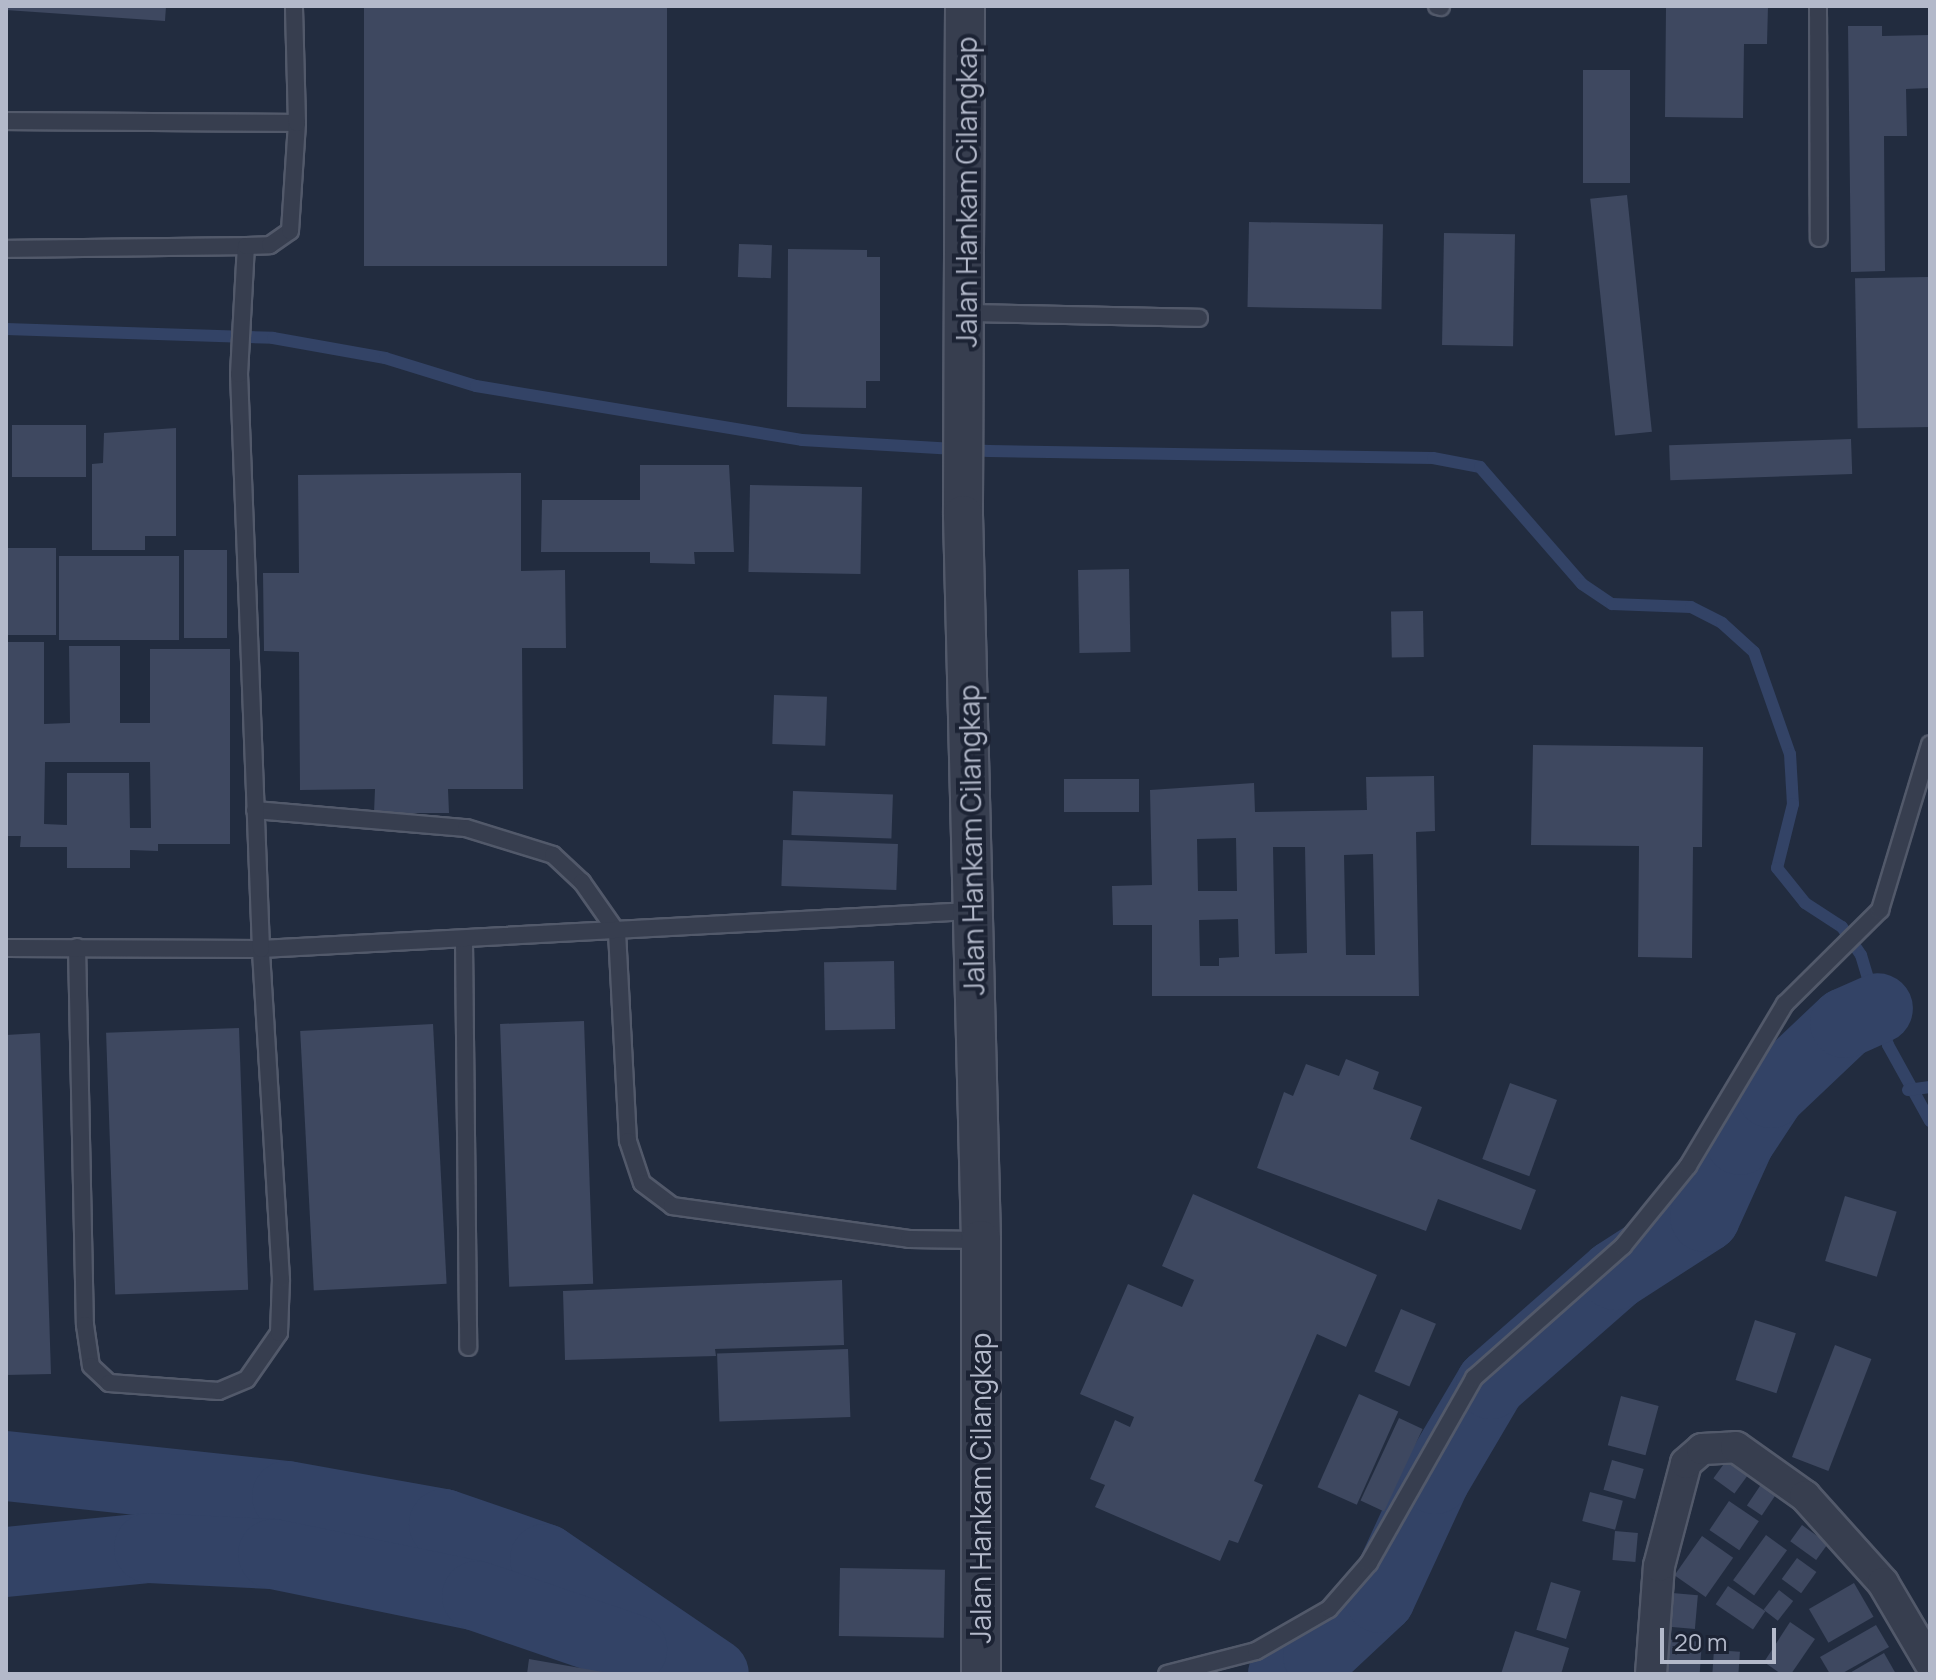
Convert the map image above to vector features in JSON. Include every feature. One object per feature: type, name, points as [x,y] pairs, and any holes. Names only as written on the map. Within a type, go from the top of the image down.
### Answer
[{"type":"street","name":"Jalan Hankam Cilangkap","points":[[965,6],[967,379],[963,515],[973,793],[970,911],[981,1240],[981,1674]]},
{"type":"street","points":[[1651,1674],[1659,1566],[1686,1463],[1702,1449],[1736,1447],[1815,1506],[1883,1583],[1930,1663]]},
{"type":"lane","points":[[6,249],[270,245],[290,231],[297,123],[294,6]]},
{"type":"lane","points":[[1818,6],[1819,238]]},
{"type":"lane","points":[[6,121],[297,123]]},
{"type":"lane","points":[[77,947],[85,1325],[91,1366],[109,1383],[219,1391],[247,1379],[279,1333],[281,1279],[261,949],[239,374],[246,246]]},
{"type":"lane","points":[[967,313],[1199,318]]},
{"type":"lane","points":[[1167,1674],[1256,1651],[1329,1609],[1369,1563],[1474,1378],[1623,1246],[1688,1166],[1785,1004],[1830,955],[1880,910],[1930,744]]},
{"type":"lane","points":[[255,810],[451,826],[516,840],[553,855],[582,882],[617,932],[628,1141],[642,1183],[672,1206],[716,1215],[909,1239],[981,1240]]},
{"type":"lane","points":[[6,948],[261,949],[464,942],[970,911]]},
{"type":"lane","points":[[464,942],[468,1347]]},
{"type":"building","points":[[6,6],[166,6],[165,21],[6,10]]},
{"type":"building","points":[[364,6],[667,6],[667,266],[364,266]]},
{"type":"building","points":[[1666,6],[1768,6],[1767,44],[1744,44],[1743,118],[1665,117]]},
{"type":"building","points":[[1848,26],[1882,26],[1882,36],[1930,35],[1930,88],[1906,89],[1907,136],[1884,136],[1885,271],[1851,272]]},
{"type":"building","points":[[1583,70],[1630,70],[1630,183],[1583,183]]},
{"type":"building","points":[[1627,195],[1652,432],[1615,436],[1590,199]]},
{"type":"building","points":[[1249,222],[1383,224],[1381,309],[1248,307]]},
{"type":"building","points":[[1444,233],[1515,234],[1513,346],[1442,345]]},
{"type":"building","points":[[739,244],[772,245],[771,278],[738,277]]},
{"type":"building","points":[[788,249],[867,250],[867,257],[880,257],[880,381],[866,381],[866,408],[787,407]]},
{"type":"building","points":[[1928,277],[1930,427],[1858,428],[1855,278]]},
{"type":"building","points":[[12,425],[86,425],[86,477],[12,477]]},
{"type":"building","points":[[176,428],[176,536],[145,536],[145,550],[92,550],[92,464],[103,463],[104,433]]},
{"type":"building","points":[[1851,439],[1852,474],[1670,480],[1669,445]]},
{"type":"building","points":[[640,465],[729,465],[734,552],[694,552],[695,564],[650,563],[650,552],[541,552],[542,500],[640,500]]},
{"type":"building","points":[[521,473],[521,571],[565,570],[566,648],[522,648],[523,789],[448,789],[449,813],[374,813],[375,789],[300,790],[299,652],[264,651],[263,573],[299,573],[298,475]]},
{"type":"building","points":[[750,485],[862,487],[860,574],[748,572]]},
{"type":"building","points":[[6,548],[56,548],[56,635],[6,635]]},
{"type":"building","points":[[184,550],[227,550],[227,638],[184,638]]},
{"type":"building","points":[[59,556],[179,556],[179,640],[59,640]]},
{"type":"building","points":[[1129,569],[1130,652],[1079,653],[1078,570]]},
{"type":"building","points":[[1423,611],[1424,657],[1392,658],[1391,612]]},
{"type":"building","points":[[6,642],[44,642],[44,724],[70,723],[69,646],[120,646],[120,723],[150,723],[150,649],[230,649],[230,844],[158,844],[158,851],[130,850],[130,868],[67,868],[67,847],[20,847],[21,836],[6,836]],"holes":[[[45,762],[150,762],[151,828],[130,828],[129,773],[67,773],[67,825],[44,824]]]},
{"type":"building","points":[[774,695],[827,697],[825,746],[772,744]]},
{"type":"building","points":[[1533,745],[1703,747],[1702,847],[1693,847],[1692,958],[1638,957],[1639,846],[1531,845]]},
{"type":"building","points":[[1434,776],[1435,831],[1416,832],[1419,996],[1152,996],[1152,925],[1113,925],[1112,886],[1152,885],[1150,790],[1254,783],[1255,812],[1367,810],[1366,777]],"holes":[[[1236,838],[1237,891],[1198,891],[1197,839]],[[1273,847],[1305,847],[1307,953],[1275,954]],[[1373,854],[1375,955],[1346,955],[1344,855]],[[1238,919],[1239,957],[1219,958],[1219,966],[1200,966],[1199,920]]]},
{"type":"building","points":[[1064,779],[1139,779],[1139,812],[1064,812]]},
{"type":"building","points":[[793,791],[893,794],[891,838],[791,835]]},
{"type":"building","points":[[783,840],[898,844],[896,890],[781,886]]},
{"type":"building","points":[[894,961],[895,1029],[825,1030],[824,962]]},
{"type":"building","points":[[584,1021],[593,1284],[509,1287],[500,1024]]},
{"type":"building","points":[[433,1024],[447,1284],[314,1291],[300,1031]]},
{"type":"building","points":[[239,1028],[248,1290],[115,1294],[106,1033]]},
{"type":"building","points":[[40,1033],[51,1374],[6,1375],[6,1035]]},
{"type":"building","points":[[1346,1059],[1379,1072],[1373,1089],[1422,1107],[1410,1139],[1536,1190],[1521,1230],[1438,1199],[1426,1231],[1257,1168],[1284,1092],[1293,1096],[1306,1064],[1339,1076]]},
{"type":"building","points":[[1510,1083],[1557,1100],[1529,1176],[1482,1159]]},
{"type":"building","points":[[1193,1194],[1377,1275],[1346,1347],[1317,1334],[1254,1481],[1263,1485],[1238,1543],[1229,1540],[1220,1561],[1095,1507],[1105,1485],[1090,1479],[1115,1420],[1130,1427],[1134,1417],[1080,1394],[1128,1284],[1182,1307],[1194,1280],[1162,1266]]},
{"type":"building","points":[[1845,1196],[1897,1212],[1877,1277],[1825,1261]]},
{"type":"building","points":[[842,1280],[844,1345],[715,1349],[716,1356],[565,1360],[563,1291]]},
{"type":"building","points":[[1401,1309],[1436,1324],[1409,1386],[1374,1372]]},
{"type":"building","points":[[1755,1320],[1796,1333],[1776,1393],[1736,1380]]},
{"type":"building","points":[[1835,1345],[1871,1359],[1828,1471],[1792,1457]]},
{"type":"building","points":[[848,1349],[850,1417],[719,1422],[717,1354]]},
{"type":"building","points":[[1359,1394],[1398,1411],[1357,1505],[1318,1487]]},
{"type":"building","points":[[1621,1396],[1659,1406],[1645,1455],[1608,1445]]},
{"type":"building","points":[[1399,1418],[1423,1429],[1384,1511],[1361,1500]]},
{"type":"building","points":[[1734,1450],[1755,1465],[1734,1494],[1713,1478]]},
{"type":"building","points":[[1612,1460],[1644,1469],[1635,1499],[1603,1490]]},
{"type":"building","points":[[1762,1483],[1777,1493],[1762,1515],[1747,1505]]},
{"type":"building","points":[[1590,1492],[1623,1501],[1615,1530],[1582,1521]]},
{"type":"building","points":[[1729,1501],[1759,1521],[1739,1550],[1709,1530]]},
{"type":"building","points":[[1802,1525],[1828,1544],[1816,1560],[1790,1541]]},
{"type":"building","points":[[1615,1531],[1638,1533],[1635,1562],[1612,1560]]},
{"type":"building","points":[[1766,1535],[1787,1550],[1754,1596],[1733,1580]]},
{"type":"building","points":[[1702,1536],[1733,1558],[1706,1597],[1674,1575]]},
{"type":"building","points":[[1797,1558],[1816,1572],[1801,1593],[1782,1579]]},
{"type":"building","points":[[840,1568],[945,1570],[944,1638],[839,1636]]},
{"type":"building","points":[[1551,1582],[1581,1591],[1566,1639],[1536,1630]]},
{"type":"building","points":[[1854,1583],[1873,1617],[1828,1643],[1809,1609]]},
{"type":"building","points":[[1728,1586],[1765,1611],[1753,1629],[1716,1604]]},
{"type":"building","points":[[1779,1590],[1793,1601],[1778,1621],[1764,1610]]},
{"type":"building","points":[[1661,1592],[1698,1595],[1695,1629],[1658,1626]]},
{"type":"building","points":[[1790,1622],[1815,1639],[1791,1674],[1781,1674],[1764,1662]]},
{"type":"building","points":[[1876,1625],[1889,1647],[1841,1674],[1830,1674],[1820,1657]]},
{"type":"building","points":[[1515,1631],[1569,1648],[1561,1674],[1501,1674]]},
{"type":"building","points":[[1661,1639],[1702,1642],[1700,1674],[1659,1674]]},
{"type":"building","points":[[1714,1650],[1740,1652],[1738,1674],[1712,1674]]},
{"type":"building","points":[[1884,1653],[1896,1674],[1848,1674]]},
{"type":"building","points":[[529,1659],[603,1672],[603,1674],[527,1674]]},
{"type":"waterway","points":[[6,329],[273,338],[385,358],[476,386],[802,440],[989,451],[1433,458],[1480,467],[1582,584],[1612,604],[1691,607],[1722,623],[1754,652],[1790,754],[1793,804],[1777,868],[1805,903],[1842,927],[1861,955],[1888,1045],[1930,1121]]},
{"type":"waterway","points":[[1283,1674],[1318,1656],[1380,1598],[1435,1479],[1491,1384],[1615,1275],[1705,1217],[1740,1140],[1771,1093],[1845,1023],[1878,1008]]},
{"type":"waterway","points":[[1908,1090],[1930,1087]]},
{"type":"waterway","points":[[6,1466],[287,1496],[444,1524],[545,1559],[714,1674]]},
{"type":"waterway","points":[[6,1562],[149,1548],[273,1554],[477,1596],[632,1649]]}]
